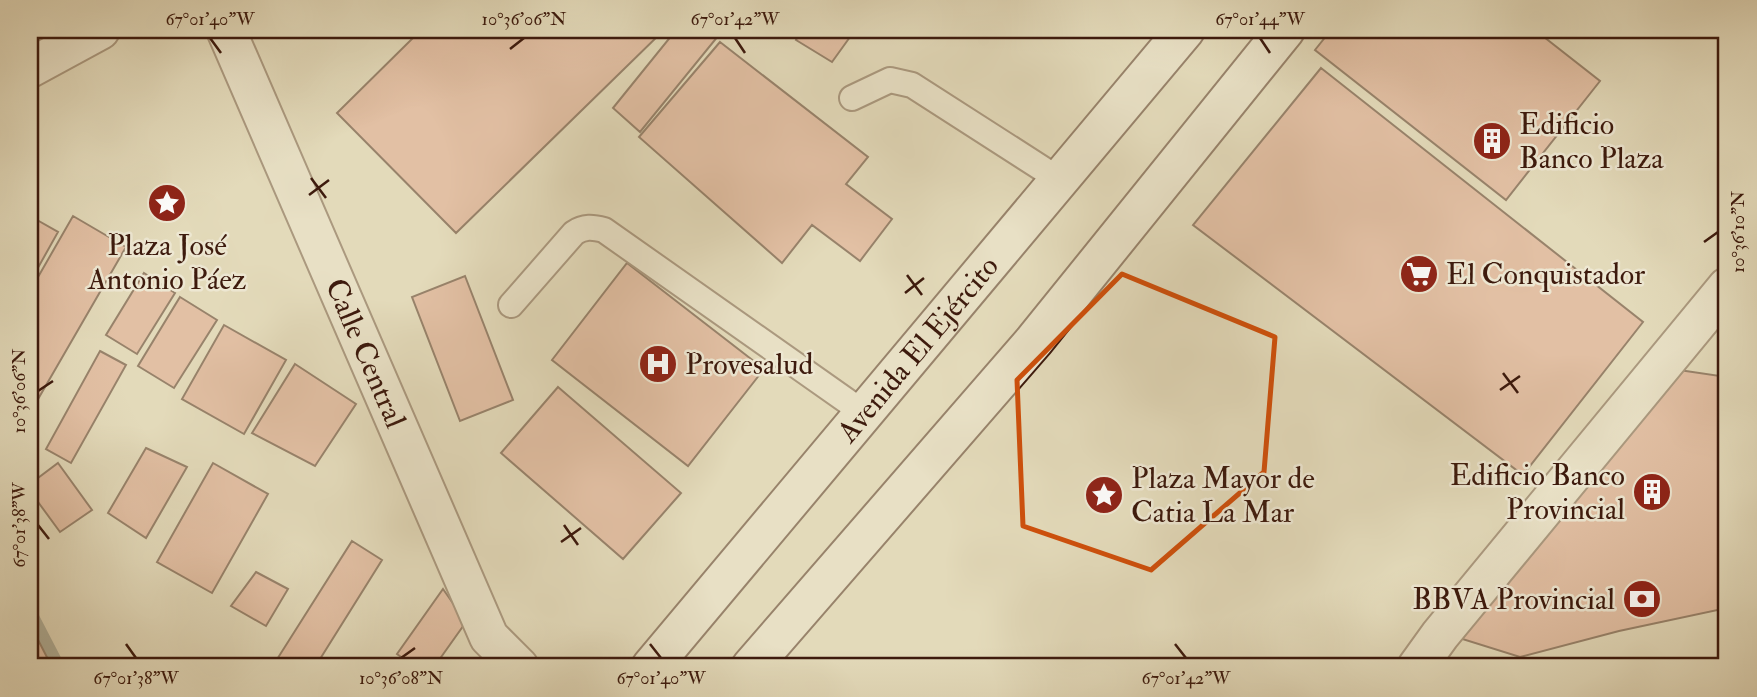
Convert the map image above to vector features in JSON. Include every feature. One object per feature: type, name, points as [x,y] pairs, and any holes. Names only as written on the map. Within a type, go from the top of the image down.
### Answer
[{"type":"main road","points":[[30,68],[100,30]]},
{"type":"main road","name":"Calle Central","points":[[226,30],[489,637],[519,667]]},
{"type":"main road","name":"Avenida El Ejército","points":[[651,667],[1185,30]]},
{"type":"main road","points":[[751,667],[1034,341],[1277,32]]},
{"type":"main road","points":[[1418,667],[1440,635],[1727,287]]},
{"type":"lane","points":[[852,98],[890,80],[912,85],[1060,180]]},
{"type":"lane","points":[[510,304],[579,229],[591,227],[604,230],[864,413]]},
{"type":"highlighted area","points":[[1122,274],[1275,337],[1264,472],[1151,570],[1023,526],[1017,380]]},
{"type":"building","points":[[421,30],[664,30],[456,233],[337,113]]},
{"type":"building","points":[[676,30],[723,30],[640,132],[613,108]]},
{"type":"building","points":[[802,30],[855,30],[832,62],[796,40]]},
{"type":"building","name":"Edificio Banco Plaza","points":[[1331,30],[1535,30],[1600,81],[1506,200],[1315,50]]},
{"type":"building","points":[[720,42],[868,157],[846,184],[892,219],[860,261],[812,225],[782,263],[639,137]]},
{"type":"building","name":"El Conquistador","points":[[1321,68],[1643,322],[1523,475],[1193,225]]},
{"type":"building","points":[[30,216],[58,232],[30,282]]},
{"type":"building","points":[[73,216],[126,247],[30,413],[30,291]]},
{"type":"building","name":"Provesalud","points":[[627,263],[764,369],[688,466],[552,360]]},
{"type":"building","points":[[144,273],[175,293],[137,354],[106,335]]},
{"type":"building","points":[[465,276],[513,400],[460,421],[412,297]]},
{"type":"building","points":[[180,297],[217,320],[174,388],[138,366]]},
{"type":"building","points":[[224,325],[286,360],[244,434],[182,399]]},
{"type":"building","points":[[100,351],[126,365],[71,463],[46,449]]},
{"type":"building","points":[[295,364],[356,404],[315,466],[252,433]]},
{"type":"building","name":"Edificio Banco Provincial","points":[[1679,370],[1727,377],[1727,608],[1619,631],[1520,657],[1456,637]]},
{"type":"building","points":[[558,387],[681,493],[623,559],[501,453]]},
{"type":"building","points":[[146,448],[187,467],[146,538],[108,513]]},
{"type":"building","points":[[58,463],[92,510],[60,532],[30,491],[30,484]]},
{"type":"building","points":[[213,463],[268,494],[212,593],[157,562]]},
{"type":"building","points":[[352,541],[382,560],[315,667],[280,667],[274,664]]},
{"type":"building","points":[[256,572],[288,589],[266,626],[231,606]]},
{"type":"building","points":[[443,589],[466,622],[434,667],[415,667],[397,654]]},
{"type":"building","points":[[34,632],[52,667],[30,667],[30,638]]},
{"type":"waterway","points":[[30,613],[58,667]]},
{"type":"place","name":"Edificio Banco Plaza","points":[[1492,141]]},
{"type":"place","name":"Plaza José Antonio Páez","points":[[167,203]]},
{"type":"place","name":"El Conquistador","points":[[1419,274]]},
{"type":"place","name":"Provesalud","points":[[658,364]]},
{"type":"place","name":"Edificio Banco Provincial","points":[[1652,492]]},
{"type":"place","name":"Plaza Mayor de Catia La Mar","points":[[1104,495]]},
{"type":"place","name":"BBVA Provincial","points":[[1642,599]]}]
